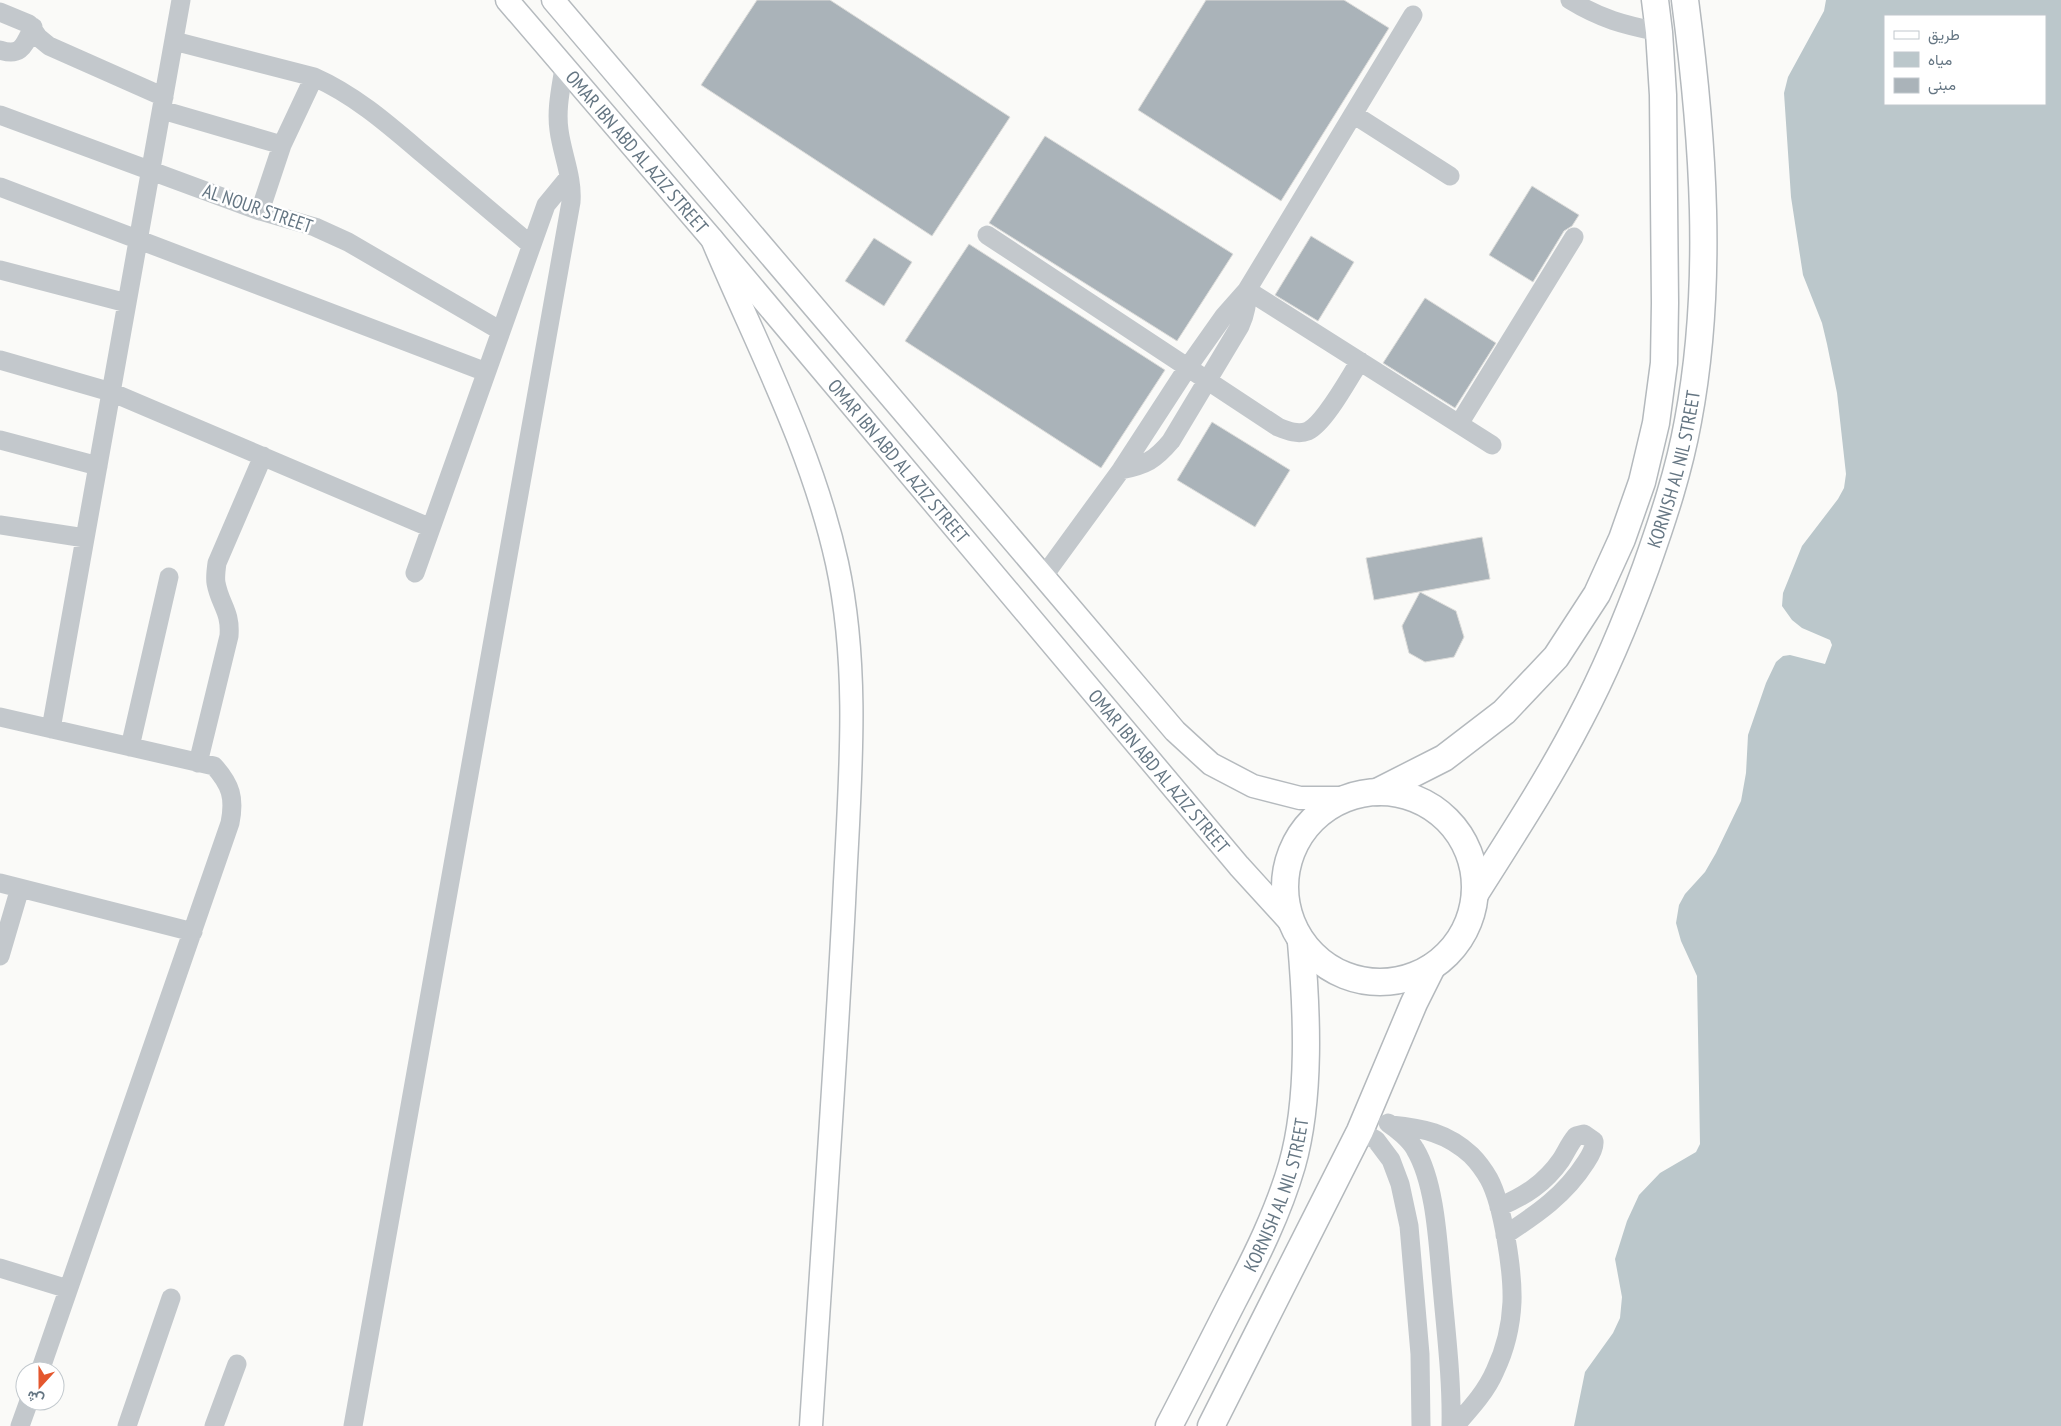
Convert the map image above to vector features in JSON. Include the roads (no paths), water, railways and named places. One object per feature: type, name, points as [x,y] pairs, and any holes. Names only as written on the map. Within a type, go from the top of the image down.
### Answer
[{"type":"highway","name":"KORNISH AL NIL STREET","points":[[1170,1426],[1263,1243],[1292,1164],[1300,1126],[1305,1068],[1306,999],[1296,932],[1285,898],[1286,872],[1293,848],[1306,826],[1325,809],[1348,798],[1377,792],[1444,758],[1504,712],[1556,657],[1597,594],[1622,539],[1642,482],[1654,432],[1664,364],[1663,94],[1659,32],[1654,0]]},
{"type":"highway","name":"KORNISH AL NIL STREET","points":[[1475,894],[1526,813],[1584,711],[1626,622],[1663,520],[1678,471],[1688,422],[1698,354],[1701,321],[1703,205],[1695,90],[1685,0]]},
{"type":"highway","points":[[1296,932],[1318,960],[1338,973],[1362,981],[1386,982],[1410,978],[1432,967],[1454,948],[1469,923],[1475,894],[1475,875],[1470,855],[1461,837],[1449,822],[1433,809],[1416,799],[1377,792]]},
{"type":"highway","name":"KORNISH AL NIL STREET","points":[[1211,1426],[1364,1120],[1414,1003],[1432,967]]},
{"type":"main road","name":"OMAR IBN ABD AL AZIZ STREET","points":[[507,0],[712,239],[1296,932]]},
{"type":"main road","name":"OMAR IBN ABD AL AZIZ STREET","points":[[553,0],[1175,731],[1210,764],[1253,786],[1300,798],[1348,798]]},
{"type":"main road","points":[[712,239],[740,307],[786,406],[816,484],[837,563],[850,646],[851,750],[841,948],[811,1426]]},
{"type":"street","points":[[1570,0],[1592,14],[1625,25],[1659,32]]},
{"type":"street","points":[[51,729],[152,171],[180,1]]},
{"type":"street","points":[[0,12],[33,27],[38,37],[49,46],[163,104],[282,145]]},
{"type":"street","points":[[1044,577],[1121,470],[1188,367],[1231,307],[1247,290],[1413,15]]},
{"type":"street","points":[[0,50],[11,53],[23,48],[33,27]]},
{"type":"street","points":[[174,41],[314,77],[334,86],[356,100],[531,245]]},
{"type":"street","points":[[353,1426],[571,202],[572,191],[559,128],[558,110],[564,68]]},
{"type":"street","points":[[260,211],[282,145],[314,77]]},
{"type":"street","points":[[1353,114],[1450,176]]},
{"type":"street","name":"AL NOUR STREET","points":[[0,116],[260,211],[316,228],[348,242],[501,331]]},
{"type":"street","points":[[415,573],[546,205],[569,177]]},
{"type":"street","points":[[0,187],[486,372]]},
{"type":"street","points":[[987,235],[1278,427],[1292,433],[1307,431],[1320,422],[1360,361]]},
{"type":"street","points":[[1459,424],[1574,237]]},
{"type":"street","points":[[0,270],[127,303]]},
{"type":"street","points":[[1121,470],[1141,466],[1158,456],[1171,441],[1245,314],[1247,290]]},
{"type":"street","points":[[1247,290],[1492,446]]},
{"type":"street","points":[[0,360],[111,392],[431,528]]},
{"type":"street","points":[[0,440],[98,466]]},
{"type":"street","points":[[198,763],[229,636],[230,624],[227,611],[221,600],[216,582],[217,563],[263,456]]},
{"type":"street","points":[[0,525],[85,538]]},
{"type":"street","points":[[130,747],[169,577]]},
{"type":"street","points":[[0,717],[214,766],[224,778],[231,792],[233,808],[230,823],[193,932],[43,1361]]},
{"type":"street","points":[[0,884],[193,932]]},
{"type":"street","points":[[0,956],[20,888]]},
{"type":"street","points":[[1364,1120],[1391,1126],[1421,1128],[1448,1138],[1472,1156],[1489,1179],[1499,1207],[1505,1235],[1512,1301],[1507,1337],[1495,1372],[1476,1404],[1455,1426]]},
{"type":"street","points":[[1364,1120],[1391,1160],[1400,1184],[1409,1226],[1419,1344],[1422,1426]]},
{"type":"street","points":[[1391,1126],[1415,1148],[1428,1179],[1436,1225],[1452,1394],[1451,1426]]},
{"type":"street","points":[[1499,1207],[1521,1198],[1539,1186],[1554,1170],[1576,1136],[1584,1134],[1594,1141],[1594,1148],[1588,1159],[1564,1192],[1549,1206],[1505,1235]]},
{"type":"street","points":[[0,1268],[68,1290]]},
{"type":"street","points":[[126,1426],[171,1298]]},
{"type":"street","points":[[214,1426],[237,1364]]},
{"type":"street","points":[[20,1426],[25,1411]]},
{"type":"water","points":[[1826,0],[2061,0],[2061,1426],[1574,1426],[1585,1372],[1613,1333],[1620,1318],[1622,1297],[1615,1259],[1627,1221],[1639,1195],[1660,1173],[1696,1152],[1700,1144],[1697,976],[1681,941],[1676,923],[1679,905],[1685,894],[1705,872],[1741,801],[1746,773],[1748,735],[1766,683],[1776,662],[1783,656],[1790,655],[1825,664],[1832,645],[1830,640],[1802,628],[1792,620],[1782,606],[1783,593],[1802,546],[1838,499],[1844,488],[1846,474],[1837,393],[1822,323],[1803,275],[1791,197],[1784,93],[1788,77],[1824,11]]}]
